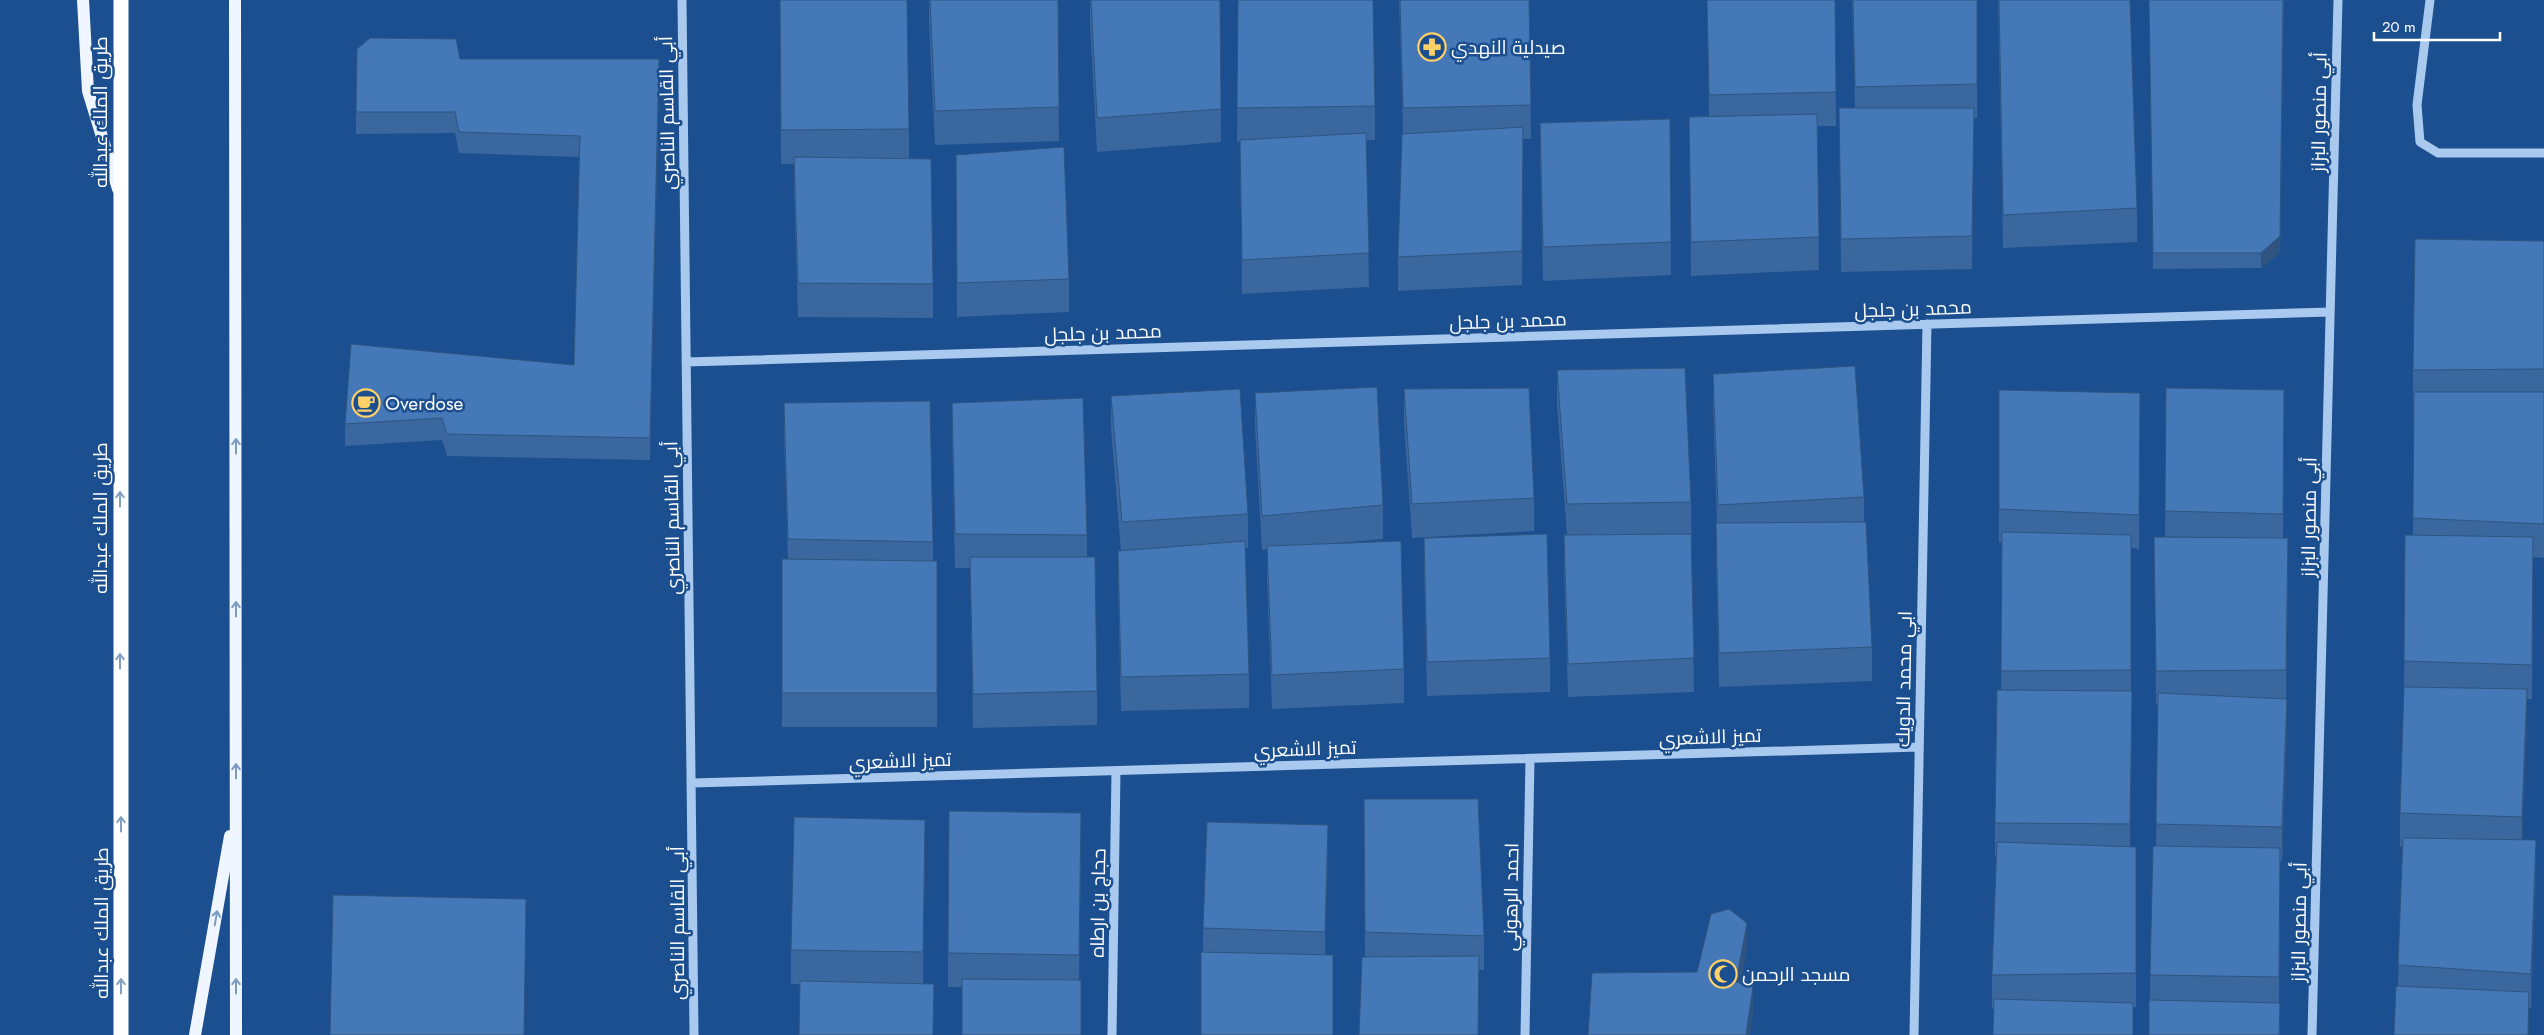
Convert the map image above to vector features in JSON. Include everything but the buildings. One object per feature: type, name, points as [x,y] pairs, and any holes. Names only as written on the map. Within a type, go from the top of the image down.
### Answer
[{"type":"highway","name":"طريق الملك عبدالله","points":[[120,0],[121,1035]]},
{"type":"main road","points":[[83,0],[88,91],[120,194]]},
{"type":"main road","points":[[235,0],[236,1035]]},
{"type":"main road","points":[[194,1035],[236,804]]},
{"type":"street","name":"أبي القاسم الناصري","points":[[682,0],[694,1035]]},
{"type":"street","name":"أبي منصور البزاز","points":[[2312,1035],[2338,0]]},
{"type":"street","points":[[2430,0],[2417,105],[2420,142],[2438,153],[2544,153]]},
{"type":"street","name":"محمد بن جلجل","points":[[686,362],[2330,312]]},
{"type":"street","name":"ابي محمد الدويك","points":[[1914,1035],[1927,324]]},
{"type":"street","name":"تميز الاشعري","points":[[692,783],[1919,747]]},
{"type":"street","name":"احمد الرهوني","points":[[1525,1035],[1530,759]]},
{"type":"street","name":"حجاج بن ارطاه","points":[[1112,1035],[1116,771]]},
{"type":"place","name":"صيدلية النهدي","points":[[1432,47]]},
{"type":"place","name":"Overdose","points":[[366,403]]},
{"type":"place","name":"مسجد الرحمن","points":[[1723,974]]}]
